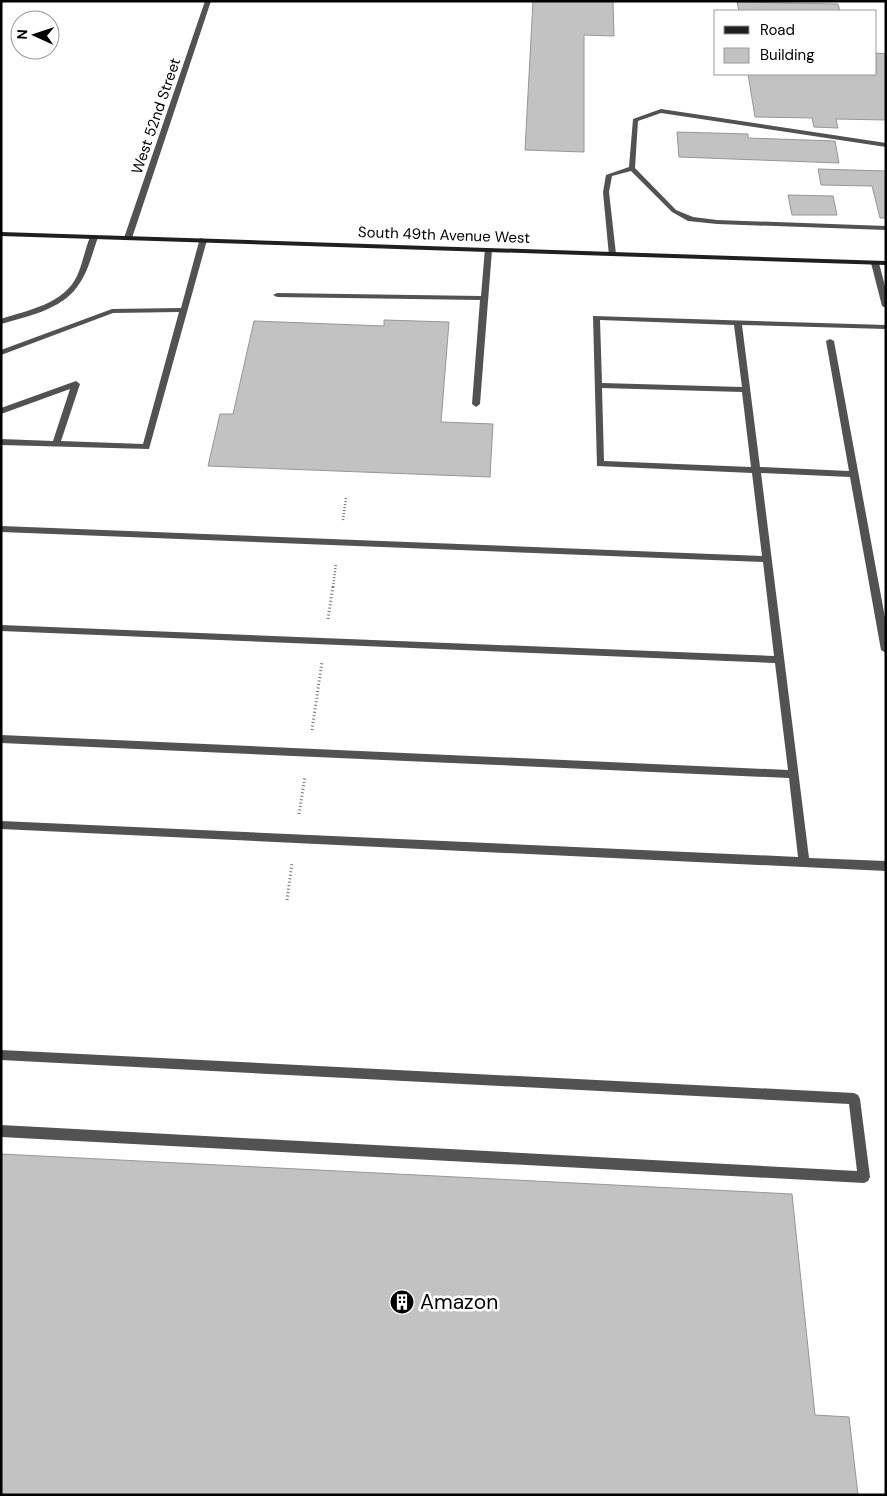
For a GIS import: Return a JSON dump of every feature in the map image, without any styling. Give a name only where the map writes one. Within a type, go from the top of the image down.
[{"type":"street","name":"West 52nd Street","points":[[128,238],[208,1]]},
{"type":"street","points":[[886,145],[661,110],[635,120],[632,168],[674,210],[692,219],[718,222],[886,228]]},
{"type":"street","points":[[612,254],[606,192],[609,175],[632,168]]},
{"type":"street","name":"South 49th Avenue West","points":[[1,234],[886,263]]},
{"type":"street","points":[[1,322],[57,301],[72,289],[79,278],[94,237]]},
{"type":"street","points":[[1,442],[146,447],[203,240]]},
{"type":"street","points":[[476,404],[488,250]]},
{"type":"street","points":[[875,263],[886,306]]},
{"type":"street","points":[[277,295],[485,298]]},
{"type":"street","points":[[1,353],[112,311],[183,310]]},
{"type":"street","points":[[854,474],[600,464],[596,318],[886,327]]},
{"type":"street","points":[[738,323],[804,862]]},
{"type":"street","points":[[830,341],[886,650]]},
{"type":"street","points":[[1,411],[76,384],[56,444]]},
{"type":"street","points":[[598,385],[746,390]]},
{"type":"street","points":[[1,529],[767,559]]},
{"type":"street","points":[[1,628],[780,660]]},
{"type":"street","points":[[1,739],[793,774]]},
{"type":"street","points":[[1,824],[886,866]]},
{"type":"street","points":[[1,1055],[854,1099],[864,1177],[1,1131]]},
{"type":"path","points":[[286,900],[346,498]]},
{"type":"building","points":[[533,1],[613,1],[614,36],[584,35],[584,152],[525,150]]},
{"type":"building","points":[[737,2],[838,4],[840,10],[739,10]]},
{"type":"building","points":[[877,53],[886,54],[886,120],[836,119],[838,128],[814,127],[812,118],[755,117],[748,75],[877,75]]},
{"type":"building","points":[[677,132],[748,134],[748,138],[835,141],[839,163],[679,157]]},
{"type":"building","points":[[818,169],[886,171],[886,218],[880,218],[872,186],[821,185]]},
{"type":"building","points":[[788,195],[833,196],[837,215],[792,215]]},
{"type":"building","points":[[384,320],[449,322],[441,422],[493,424],[490,477],[208,466],[220,414],[233,414],[254,321],[384,326]]},
{"type":"building","name":"Amazon","points":[[1,1154],[792,1194],[815,1415],[849,1417],[858,1495],[1,1495]]},
{"type":"place","name":"Amazon","points":[[402,1302]]}]
